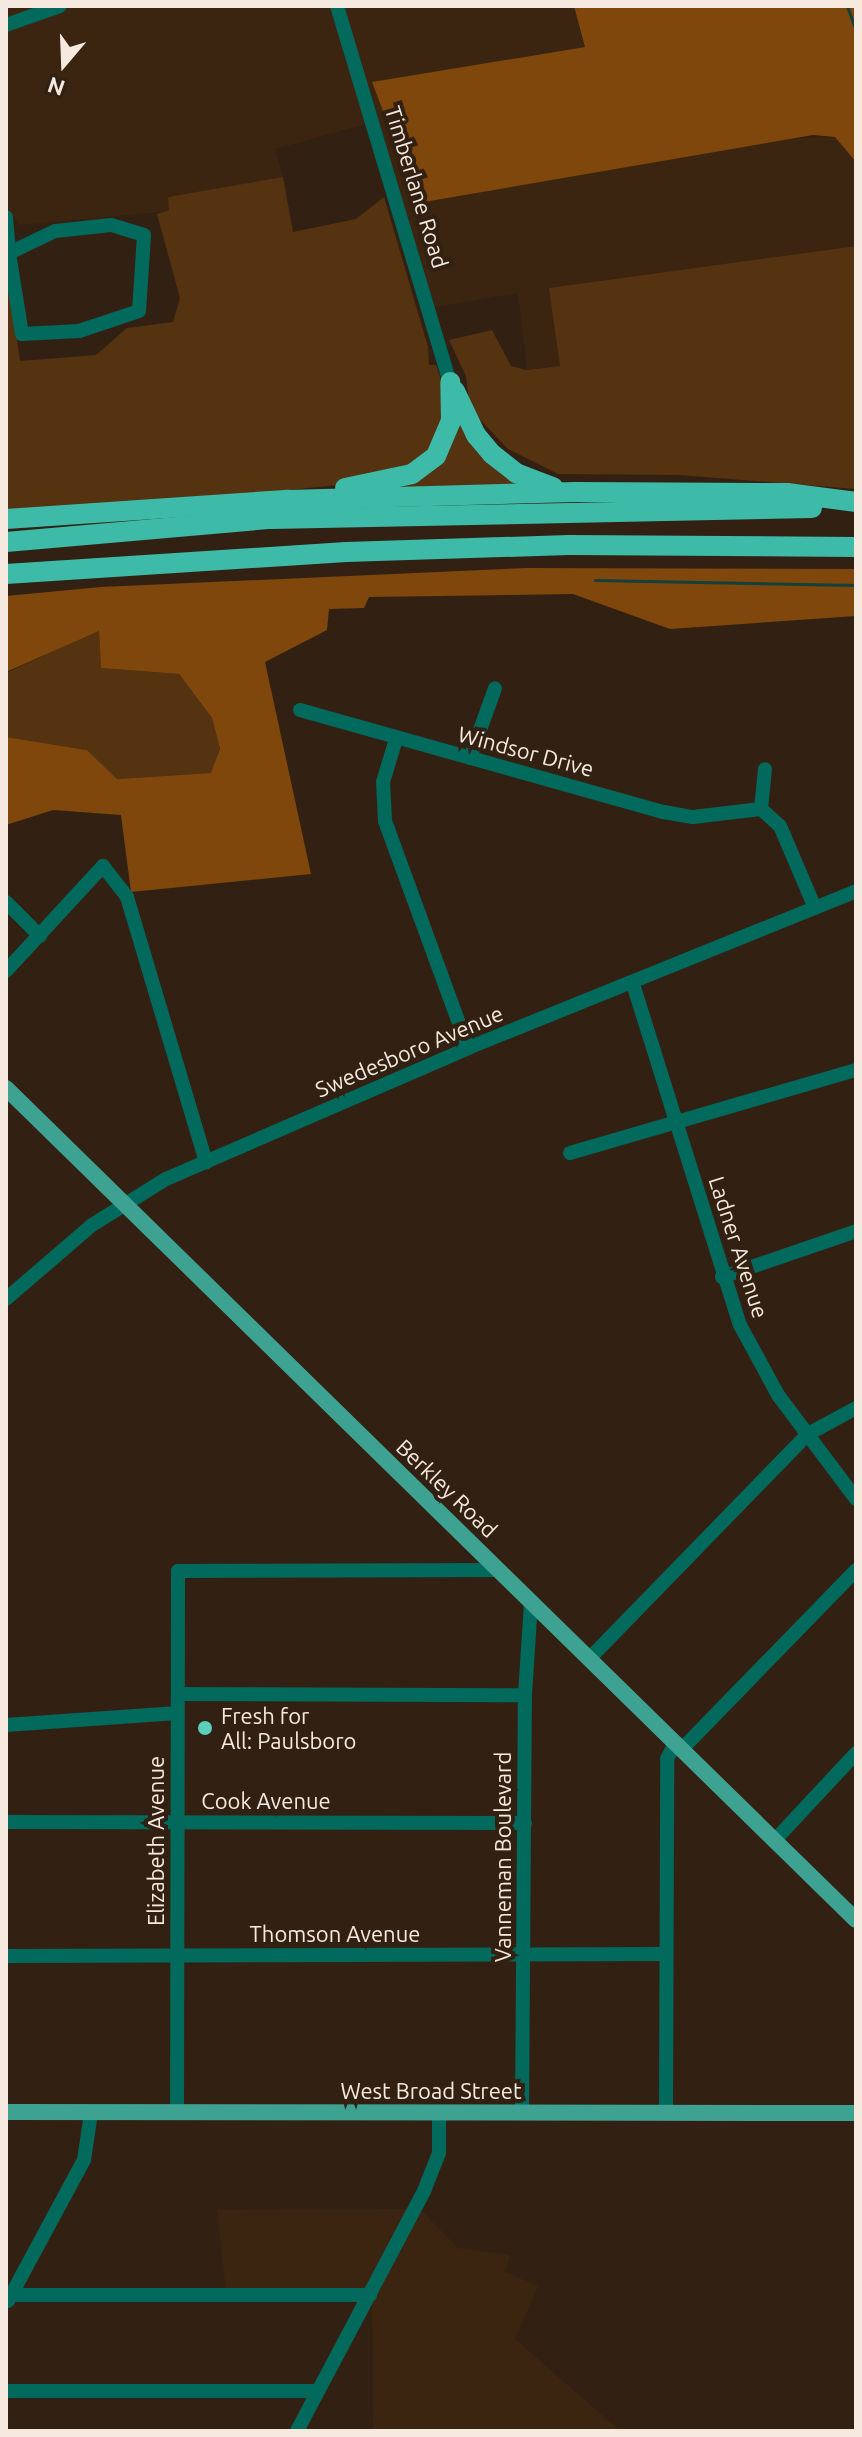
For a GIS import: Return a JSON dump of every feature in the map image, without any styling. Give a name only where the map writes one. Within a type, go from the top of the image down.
[{"type":"highway","points":[[450,382],[470,424],[492,454],[542,484],[576,492]]},
{"type":"highway","points":[[288,500],[396,478],[426,465],[447,434],[450,382]]},
{"type":"highway","points":[[6,519],[288,500],[576,492],[787,493],[856,502]]},
{"type":"highway","points":[[6,542],[271,519],[856,509]]},
{"type":"highway","points":[[6,574],[113,564],[569,545],[856,547]]},
{"type":"highway","points":[[6,584],[90,577],[113,564]]},
{"type":"main road","name":"Berkley Road","points":[[6,1088],[856,1920]]},
{"type":"main road","name":"West Broad Street","points":[[6,2112],[856,2113]]},
{"type":"street","points":[[6,25],[60,6]]},
{"type":"street","name":"Timberlane Road","points":[[337,6],[450,382]]},
{"type":"street","points":[[6,217],[9,253],[22,334],[79,331],[139,311],[144,235],[111,225],[55,231],[9,253]]},
{"type":"street","points":[[470,758],[495,688]]},
{"type":"street","name":"Windsor Drive","points":[[300,710],[679,815],[761,809]]},
{"type":"street","points":[[396,739],[383,782],[385,821],[468,1048]]},
{"type":"street","points":[[765,769],[761,809],[780,826],[815,908]]},
{"type":"street","points":[[6,971],[103,866],[127,897],[206,1162]]},
{"type":"street","name":"Swedesboro Avenue","points":[[6,1299],[123,1202],[206,1162],[468,1048],[633,984],[856,891]]},
{"type":"street","points":[[6,902],[40,936]]},
{"type":"street","name":"Ladner Avenue","points":[[633,984],[722,1277],[755,1359],[856,1499]]},
{"type":"street","points":[[570,1153],[856,1070]]},
{"type":"street","points":[[722,1277],[856,1231]]},
{"type":"street","points":[[590,1658],[808,1434],[856,1408]]},
{"type":"street","name":"Elizabeth Avenue","points":[[177,2112],[178,1571],[499,1570]]},
{"type":"street","points":[[666,2113],[664,1954],[667,1759],[856,1570]]},
{"type":"street","name":"Vanneman Boulevard","points":[[522,2113],[525,1695],[531,1603]]},
{"type":"street","points":[[178,1694],[525,1695]]},
{"type":"street","points":[[6,1725],[178,1713]]},
{"type":"street","points":[[775,1840],[856,1753]]},
{"type":"street","name":"Cook Avenue","points":[[6,1822],[525,1823]]},
{"type":"street","name":"Thomson Avenue","points":[[6,1956],[664,1954]]},
{"type":"street","points":[[91,2113],[84,2160],[8,2298],[370,2295]]},
{"type":"street","points":[[297,2431],[370,2295],[435,2164],[439,2113]]},
{"type":"street","points":[[6,2391],[318,2391]]},
{"type":"shaded area","points":[[6,6],[574,6],[585,47],[373,82],[784,139],[835,137],[856,162],[856,246],[550,288],[561,366],[527,370],[518,293],[429,308],[373,122],[275,149],[283,177],[265,184],[168,197],[170,211],[19,225],[6,206]]},
{"type":"shaded area","points":[[574,6],[856,6],[856,162],[835,137],[813,135],[418,203],[372,82],[585,47]]},
{"type":"shaded area","points":[[283,177],[293,232],[356,219],[384,197],[428,347],[429,365],[436,365],[446,396],[446,426],[425,458],[408,469],[349,484],[6,517],[6,262],[20,361],[96,355],[127,328],[173,322],[180,298],[157,214],[169,210],[168,197]]},
{"type":"shaded area","points":[[856,246],[856,489],[680,475],[558,474],[508,449],[470,409],[466,376],[449,340],[492,330],[511,366],[527,370],[560,366],[549,288]]},
{"type":"shaded area","points":[[459,419],[520,484],[379,490],[443,459]]},
{"type":"shaded area","points":[[526,568],[856,569],[856,616],[670,629],[573,594],[369,597],[364,608],[329,609],[327,630],[265,662],[311,874],[131,892],[121,815],[53,810],[6,825],[6,737],[87,750],[117,779],[211,773],[220,749],[212,718],[179,674],[101,668],[99,631],[6,672],[6,596],[101,587]]},
{"type":"shaded area","points":[[99,630],[101,668],[179,674],[212,718],[220,749],[212,773],[117,779],[87,750],[6,737],[6,673]]},
{"type":"shaded area","points":[[420,2209],[458,2248],[510,2255],[505,2272],[538,2286],[515,2339],[620,2431],[373,2431],[372,2300],[227,2300],[217,2210]]},
{"type":"waterway","points":[[847,6],[856,31]]},
{"type":"waterway","points":[[595,580],[856,585]]},
{"type":"place","name":"Fresh for All: Paulsboro","points":[[205,1728]]}]
